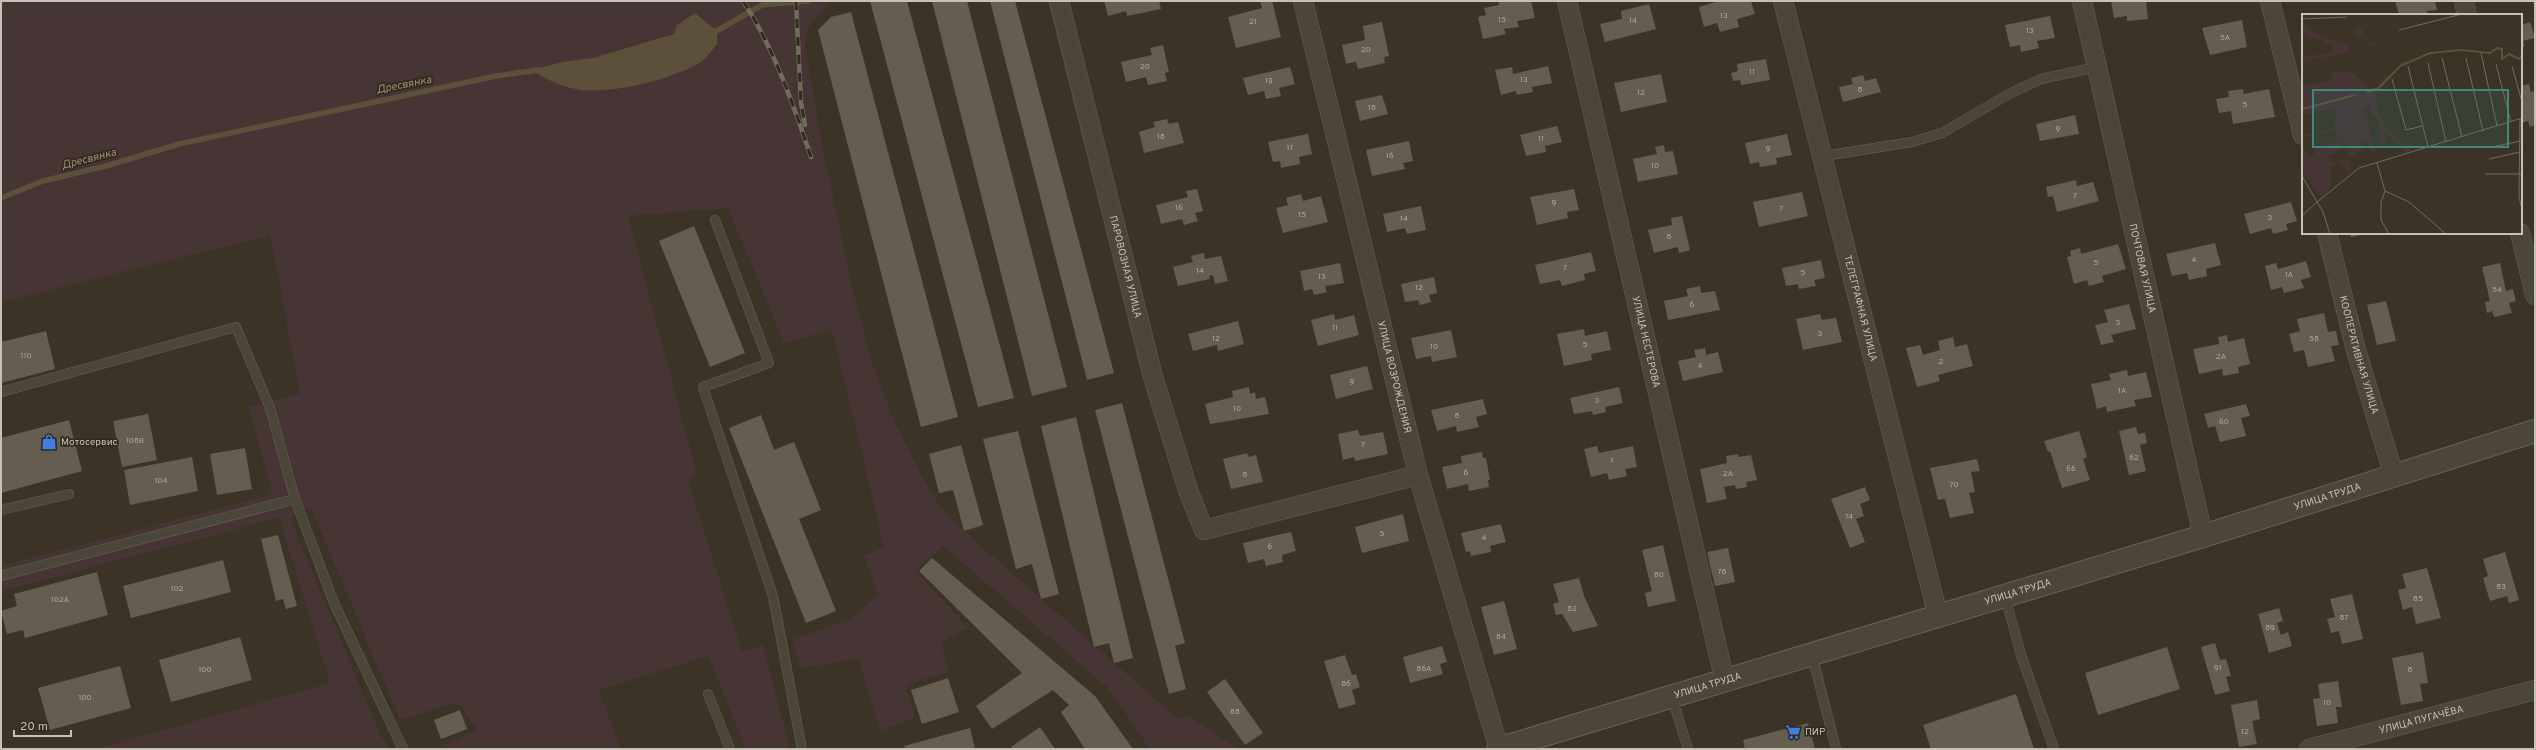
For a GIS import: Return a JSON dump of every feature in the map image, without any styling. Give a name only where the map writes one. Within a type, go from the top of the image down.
[{"type":"street","name":"ПАРОВОЗНАЯ УЛИЦА","points":[[1058,1],[1153,376],[1189,493],[1204,530],[1418,475]]},
{"type":"street","name":"УЛИЦА ВОЗРОЖДЕНИЯ","points":[[1303,1],[1418,475],[1499,749]]},
{"type":"street","name":"УЛИЦА НЕСТЕРОВА","points":[[1568,1],[1725,682]]},
{"type":"street","name":"ТЕЛЕГРАФНАЯ УЛИЦА","points":[[1783,1],[1824,156],[1938,616]]},
{"type":"street","name":"ПОЧТОВАЯ УЛИЦА","points":[[2082,1],[2203,536]]},
{"type":"street","points":[[2270,1],[2302,131]]},
{"type":"street","points":[[2464,1],[2467,14]]},
{"type":"street","name":"КООПЕРАТИВНАЯ УЛИЦА","points":[[2327,234],[2356,350],[2394,476]]},
{"type":"street","points":[[2520,234],[2535,295]]},
{"type":"street","name":"УЛИЦА ТРУДА","points":[[1499,749],[1725,682],[2203,536],[2535,431]]},
{"type":"street","name":"УЛИЦА ПУГАЧЁВА","points":[[2308,749],[2535,690]]},
{"type":"lane","points":[[1824,156],[1912,142],[1942,134],[2009,94],[2041,79],[2097,67]]},
{"type":"lane","points":[[715,220],[769,364],[702,387],[773,596],[802,749]]},
{"type":"lane","points":[[1,392],[236,326],[270,408],[295,498],[334,603],[403,749]]},
{"type":"lane","points":[[1,510],[69,494]]},
{"type":"lane","points":[[1,576],[295,498]]},
{"type":"lane","points":[[2005,596],[2021,655],[2054,749]]},
{"type":"lane","points":[[1812,655],[1836,749]]},
{"type":"lane","points":[[708,694],[730,749]]},
{"type":"lane","points":[[1672,698],[1688,749]]},
{"type":"shaded area","points":[[1,1],[833,1],[814,20],[808,31],[805,45],[820,133],[852,287],[871,360],[894,420],[923,478],[940,506],[964,531],[1178,719],[1188,715],[1239,749],[1150,749],[1108,688],[943,546],[916,571],[968,628],[941,643],[949,672],[905,685],[915,718],[880,731],[858,658],[801,669],[792,640],[851,618],[878,595],[864,556],[884,547],[832,330],[784,343],[728,208],[628,216],[697,474],[688,480],[742,651],[763,645],[790,749],[746,749],[708,656],[599,690],[621,749],[435,749],[477,730],[458,702],[400,720],[311,508],[290,518],[380,734],[389,749],[95,749],[330,683],[279,518],[1,591],[1,566],[272,494],[249,407],[300,393],[270,235],[1,302]]},
{"type":"shaded area","points":[[695,13],[717,31],[717,44],[701,62],[688,69],[656,81],[619,88],[585,90],[560,85],[532,70],[562,62],[593,58],[674,34],[677,25]]},
{"type":"building","points":[[870,1],[907,1],[1014,398],[978,407]]},
{"type":"building","points":[[932,1],[967,1],[1067,387],[1032,396]]},
{"type":"building","points":[[990,1],[1015,1],[1114,373],[1087,380]]},
{"type":"building","points":[[1104,1],[1159,1],[1161,9],[1127,16],[1126,11],[1108,16]]},
{"type":"building","points":[[1260,1],[1272,1],[1281,37],[1236,48],[1228,17],[1262,8]]},
{"type":"building","points":[[1498,1],[1531,1],[1535,18],[1517,21],[1519,27],[1504,29],[1506,34],[1483,39],[1478,17],[1486,15],[1484,8],[1499,5]]},
{"type":"building","points":[[1719,1],[1751,1],[1755,14],[1737,19],[1739,27],[1720,32],[1717,23],[1704,27],[1699,7]]},
{"type":"building","points":[[2111,1],[2146,1],[2148,19],[2127,21],[2127,16],[2114,18]]},
{"type":"building","points":[[2395,1],[2435,1],[2437,10],[2427,11],[2428,14],[2399,14]]},
{"type":"building","points":[[1649,4],[1656,29],[1605,42],[1600,24],[1622,19],[1621,11]]},
{"type":"building","points":[[851,12],[958,417],[921,427],[818,30],[831,17]]},
{"type":"building","points":[[2050,16],[2055,38],[2037,41],[2039,48],[2021,52],[2020,45],[2010,47],[2005,25]]},
{"type":"building","points":[[2242,20],[2247,47],[2210,55],[2202,28]]},
{"type":"building","points":[[1382,22],[1389,56],[1384,57],[1385,63],[1358,69],[1356,62],[1346,64],[1342,45],[1365,40],[1363,26]]},
{"type":"building","points":[[2530,22],[2535,38],[2523,41],[2525,46],[2522,47],[2522,25]]},
{"type":"building","points":[[1163,45],[1169,72],[1165,73],[1167,81],[1148,85],[1146,77],[1126,82],[1121,62],[1152,55],[1150,48]]},
{"type":"building","points":[[1766,59],[1770,80],[1741,85],[1740,80],[1733,81],[1731,73],[1738,71],[1737,64]]},
{"type":"building","points":[[1548,66],[1552,83],[1532,87],[1533,92],[1517,95],[1516,91],[1501,95],[1495,70],[1512,67],[1513,74]]},
{"type":"building","points":[[1290,67],[1295,84],[1279,88],[1281,96],[1266,99],[1264,91],[1248,95],[1243,78]]},
{"type":"building","points":[[1661,74],[1667,102],[1621,112],[1614,83]]},
{"type":"building","points":[[1863,75],[1865,81],[1876,78],[1881,92],[1843,102],[1839,87],[1853,84],[1851,78]]},
{"type":"building","points":[[2529,84],[2531,92],[2535,91],[2535,125],[2530,127],[2528,121],[2522,123],[2522,86]]},
{"type":"building","points":[[2243,89],[2244,94],[2269,89],[2275,117],[2233,124],[2231,111],[2219,113],[2216,99],[2229,97],[2228,91]]},
{"type":"building","points":[[1382,95],[1388,114],[1360,121],[1355,101]]},
{"type":"building","points":[[2075,115],[2079,134],[2040,141],[2036,124]]},
{"type":"building","points":[[1167,119],[1169,124],[1178,122],[1184,143],[1144,153],[1139,132],[1155,127],[1153,122]]},
{"type":"building","points":[[1557,126],[1562,142],[1545,146],[1546,152],[1526,156],[1520,135]]},
{"type":"building","points":[[1308,134],[1312,154],[1299,157],[1300,164],[1281,168],[1280,161],[1273,162],[1268,142]]},
{"type":"building","points":[[1787,134],[1792,155],[1776,158],[1777,164],[1760,167],[1759,162],[1750,164],[1745,143]]},
{"type":"building","points":[[1409,141],[1413,161],[1403,163],[1405,169],[1372,176],[1366,150]]},
{"type":"building","points":[[1664,145],[1665,152],[1673,151],[1678,174],[1638,182],[1633,159],[1657,154],[1655,147]]},
{"type":"building","points":[[2076,180],[2077,186],[2093,182],[2099,201],[2057,212],[2053,196],[2048,197],[2046,187]]},
{"type":"building","points":[[1197,189],[1203,211],[1195,213],[1198,221],[1184,225],[1182,219],[1161,224],[1156,205],[1188,197],[1186,191]]},
{"type":"building","points":[[1574,189],[1579,210],[1567,212],[1568,218],[1537,225],[1530,197]]},
{"type":"building","points":[[1802,192],[1808,216],[1759,227],[1753,202]]},
{"type":"building","points":[[1301,194],[1303,201],[1321,196],[1328,222],[1283,233],[1276,208],[1288,205],[1286,198]]},
{"type":"building","points":[[2291,202],[2297,221],[2286,224],[2288,230],[2273,234],[2271,228],[2250,234],[2244,214]]},
{"type":"building","points":[[1421,206],[1426,230],[1407,234],[1405,228],[1387,232],[1383,214]]},
{"type":"building","points":[[1682,216],[1690,250],[1679,253],[1678,247],[1654,253],[1648,230],[1672,225],[1671,218]]},
{"type":"building","points":[[694,226],[745,353],[710,367],[659,241]]},
{"type":"building","points":[[2350,234],[2367,234],[2351,237]]},
{"type":"building","points":[[2215,243],[2221,265],[2206,269],[2207,276],[2189,280],[2187,273],[2172,276],[2166,254]]},
{"type":"building","points":[[2118,244],[2126,269],[2102,276],[2104,282],[2089,286],[2087,280],[2074,284],[2067,257],[2071,256],[2070,251],[2080,248],[2081,254]]},
{"type":"building","points":[[1591,252],[1596,271],[1584,274],[1585,280],[1562,286],[1560,280],[1540,284],[1535,265]]},
{"type":"building","points":[[1204,253],[1205,259],[1221,256],[1228,281],[1215,284],[1213,275],[1209,276],[1210,279],[1178,286],[1173,267],[1193,262],[1191,256]]},
{"type":"building","points":[[1821,260],[1825,278],[1814,280],[1816,286],[1799,289],[1798,284],[1786,286],[1782,268]]},
{"type":"building","points":[[2306,261],[2311,277],[2301,280],[2304,288],[2284,293],[2282,287],[2271,290],[2265,266],[2276,263],[2278,269]]},
{"type":"building","points":[[1340,263],[1344,283],[1325,286],[1327,292],[1314,295],[1312,289],[1304,291],[1300,271]]},
{"type":"building","points":[[2500,263],[2506,291],[2513,289],[2516,301],[2509,303],[2512,313],[2494,317],[2492,311],[2487,313],[2485,302],[2490,301],[2482,267]]},
{"type":"building","points":[[1434,277],[1437,293],[1429,295],[1431,302],[1420,305],[1418,300],[1405,302],[1401,284]]},
{"type":"building","points":[[1700,286],[1701,293],[1715,291],[1720,310],[1668,320],[1664,301],[1688,296],[1686,289]]},
{"type":"building","points":[[2386,301],[2396,341],[2377,345],[2367,305]]},
{"type":"building","points":[[2129,304],[2136,329],[2111,335],[2114,342],[2101,345],[2095,325],[2108,322],[2104,310]]},
{"type":"building","points":[[2324,313],[2328,332],[2336,331],[2339,345],[2331,346],[2335,361],[2308,367],[2304,350],[2294,352],[2289,334],[2300,331],[2297,319]]},
{"type":"building","points":[[1334,314],[1335,320],[1354,315],[1359,335],[1318,346],[1311,320]]},
{"type":"building","points":[[1820,314],[1822,320],[1836,318],[1842,342],[1803,350],[1796,319]]},
{"type":"building","points":[[1238,321],[1244,344],[1218,351],[1217,345],[1193,351],[1188,334]]},
{"type":"building","points":[[1584,329],[1585,336],[1607,331],[1611,350],[1591,354],[1592,360],[1564,366],[1557,334]]},
{"type":"building","points":[[1451,330],[1457,357],[1432,362],[1431,356],[1416,359],[1411,338]]},
{"type":"building","points":[[46,331],[55,369],[1,383],[1,342]]},
{"type":"building","points":[[2227,335],[2228,342],[2244,338],[2250,364],[2238,367],[2239,373],[2223,376],[2222,369],[2199,374],[2193,349],[2219,344],[2218,337]]},
{"type":"building","points":[[1953,337],[1955,347],[1967,344],[1973,366],[1938,375],[1940,381],[1917,387],[1906,348],[1920,345],[1923,355],[1940,350],[1938,341]]},
{"type":"building","points":[[1705,348],[1706,355],[1718,352],[1723,372],[1683,381],[1678,361],[1696,357],[1694,350]]},
{"type":"building","points":[[1367,366],[1373,389],[1336,399],[1330,375]]},
{"type":"building","points":[[2127,370],[2128,376],[2146,372],[2152,397],[2134,400],[2136,406],[2107,412],[2106,406],[2097,409],[2091,384],[2111,380],[2109,374]]},
{"type":"building","points":[[1249,387],[1250,394],[1255,392],[1256,399],[1265,397],[1269,414],[1210,424],[1205,404],[1233,397],[1232,391]]},
{"type":"building","points":[[1619,387],[1623,403],[1605,407],[1606,412],[1593,415],[1592,411],[1574,414],[1570,398]]},
{"type":"building","points":[[1483,399],[1487,414],[1476,417],[1479,427],[1457,432],[1456,426],[1437,431],[1431,410]]},
{"type":"building","points":[[1122,403],[1185,643],[1175,646],[1186,689],[1169,694],[1095,410]]},
{"type":"building","points":[[2246,404],[2250,416],[2241,418],[2246,436],[2220,442],[2215,426],[2208,428],[2204,414]]},
{"type":"building","points":[[148,414],[157,460],[122,467],[113,421]]},
{"type":"building","points":[[761,415],[774,450],[794,442],[821,510],[799,519],[836,611],[806,623],[729,428]]},
{"type":"building","points":[[1076,417],[1133,658],[1114,663],[1109,643],[1094,647],[1041,426]]},
{"type":"building","points":[[69,420],[82,471],[1,493],[1,438]]},
{"type":"building","points":[[2136,427],[2138,434],[2145,433],[2147,443],[2140,445],[2146,471],[2129,475],[2119,431]]},
{"type":"building","points":[[1358,430],[1360,436],[1383,432],[1388,454],[1355,461],[1354,457],[1343,460],[1338,434]]},
{"type":"building","points":[[1018,431],[1059,594],[1041,599],[1032,564],[1016,569],[983,439]]},
{"type":"building","points":[[2079,431],[2087,457],[2083,459],[2090,480],[2062,488],[2050,451],[2048,452],[2044,441]]},
{"type":"building","points":[[961,445],[983,525],[964,531],[953,490],[939,493],[929,454]]},
{"type":"building","points":[[1597,446],[1599,453],[1633,446],[1637,467],[1625,469],[1627,476],[1609,480],[1607,473],[1591,477],[1584,449]]},
{"type":"building","points":[[245,448],[252,489],[217,495],[210,454]]},
{"type":"building","points":[[1482,452],[1483,458],[1486,458],[1490,480],[1488,480],[1489,487],[1469,491],[1468,484],[1447,489],[1442,467],[1462,463],[1461,456]]},
{"type":"building","points":[[1247,453],[1249,457],[1256,455],[1263,482],[1231,489],[1223,459]]},
{"type":"building","points":[[1738,454],[1738,457],[1751,455],[1757,480],[1746,482],[1747,487],[1736,489],[1735,485],[1724,487],[1727,499],[1707,503],[1700,469],[1727,463],[1726,456]]},
{"type":"building","points":[[192,457],[198,491],[130,505],[124,470]]},
{"type":"building","points":[[1977,459],[1980,471],[1971,472],[1975,492],[1969,493],[1974,513],[1950,518],[1945,499],[1938,500],[1930,468]]},
{"type":"building","points":[[1865,487],[1870,500],[1860,504],[1864,516],[1856,519],[1865,542],[1850,548],[1831,499]]},
{"type":"building","points":[[1403,514],[1409,541],[1362,553],[1355,527]]},
{"type":"building","points":[[1501,524],[1506,542],[1490,546],[1491,552],[1471,556],[1470,551],[1466,552],[1461,533]]},
{"type":"building","points":[[1291,532],[1296,551],[1282,555],[1283,562],[1266,566],[1264,559],[1248,563],[1243,543]]},
{"type":"building","points":[[278,535],[297,606],[286,609],[283,599],[276,601],[261,539]]},
{"type":"building","points":[[1663,545],[1676,601],[1648,607],[1645,593],[1652,591],[1642,550]]},
{"type":"building","points":[[1728,548],[1735,582],[1715,586],[1707,552]]},
{"type":"building","points":[[2505,552],[2519,600],[2509,603],[2507,596],[2490,601],[2483,578],[2488,576],[2483,559]]},
{"type":"building","points":[[932,558],[1095,696],[1133,749],[1085,749],[1061,712],[1069,705],[1053,690],[992,729],[976,706],[1022,673],[919,571]]},
{"type":"building","points":[[223,560],[231,592],[131,618],[123,586]]},
{"type":"building","points":[[2427,568],[2441,618],[2416,624],[2412,607],[2403,610],[2398,590],[2406,588],[2402,574]]},
{"type":"building","points":[[97,572],[108,615],[25,638],[23,630],[7,634],[1,611],[17,606],[14,594]]},
{"type":"building","points":[[1579,578],[1584,596],[1598,626],[1573,632],[1562,614],[1556,615],[1553,604],[1559,602],[1553,584]]},
{"type":"building","points":[[2352,594],[2363,639],[2342,644],[2339,631],[2331,633],[2327,619],[2335,617],[2330,599]]},
{"type":"building","points":[[1504,601],[1517,649],[1494,655],[1481,607]]},
{"type":"building","points":[[2279,608],[2283,621],[2277,623],[2281,635],[2288,632],[2292,646],[2269,653],[2258,614]]},
{"type":"building","points":[[240,637],[252,680],[171,702],[159,660]]},
{"type":"building","points":[[2215,643],[2220,660],[2226,659],[2231,676],[2226,677],[2230,691],[2215,695],[2201,647]]},
{"type":"building","points":[[1442,646],[1447,662],[1440,664],[1443,674],[1410,683],[1403,657]]},
{"type":"building","points":[[2167,647],[2180,689],[2098,715],[2085,673]]},
{"type":"building","points":[[2423,652],[2428,683],[2420,684],[2423,701],[2401,705],[2392,658]]},
{"type":"building","points":[[1345,655],[1352,675],[1356,674],[1360,687],[1352,690],[1356,704],[1339,709],[1324,661]]},
{"type":"building","points":[[120,666],[131,708],[50,730],[38,688]]},
{"type":"building","points":[[948,678],[959,712],[922,724],[911,690]]},
{"type":"building","points":[[1225,679],[1263,733],[1245,745],[1207,692]]},
{"type":"building","points":[[2338,681],[2342,707],[2336,707],[2338,723],[2317,726],[2313,699],[2320,698],[2318,684]]},
{"type":"building","points":[[2016,694],[2034,749],[1931,749],[1923,725]]},
{"type":"building","points":[[2257,700],[2260,719],[2252,721],[2257,744],[2239,747],[2231,705]]},
{"type":"building","points":[[460,710],[467,729],[441,739],[434,720]]},
{"type":"building","name":"ПИР","points":[[1808,723],[1815,749],[1745,749],[1743,740]]},
{"type":"building","points":[[1040,727],[1055,749],[1012,749],[1011,747]]},
{"type":"building","points":[[970,728],[975,749],[905,749],[904,746]]},
{"type":"waterway","name":"Дресвянка","points":[[711,34],[762,5],[809,1]]},
{"type":"waterway","name":"Дресвянка","points":[[1,198],[43,181],[106,166],[179,144],[496,76],[539,70]]},
{"type":"railway","points":[[743,1],[764,38],[782,77],[811,157]]},
{"type":"railway","points":[[796,1],[801,103],[805,125]]},
{"type":"place","name":"Мотосервис","points":[[49,442]]},
{"type":"place","name":"ПИР","points":[[1793,732]]}]
